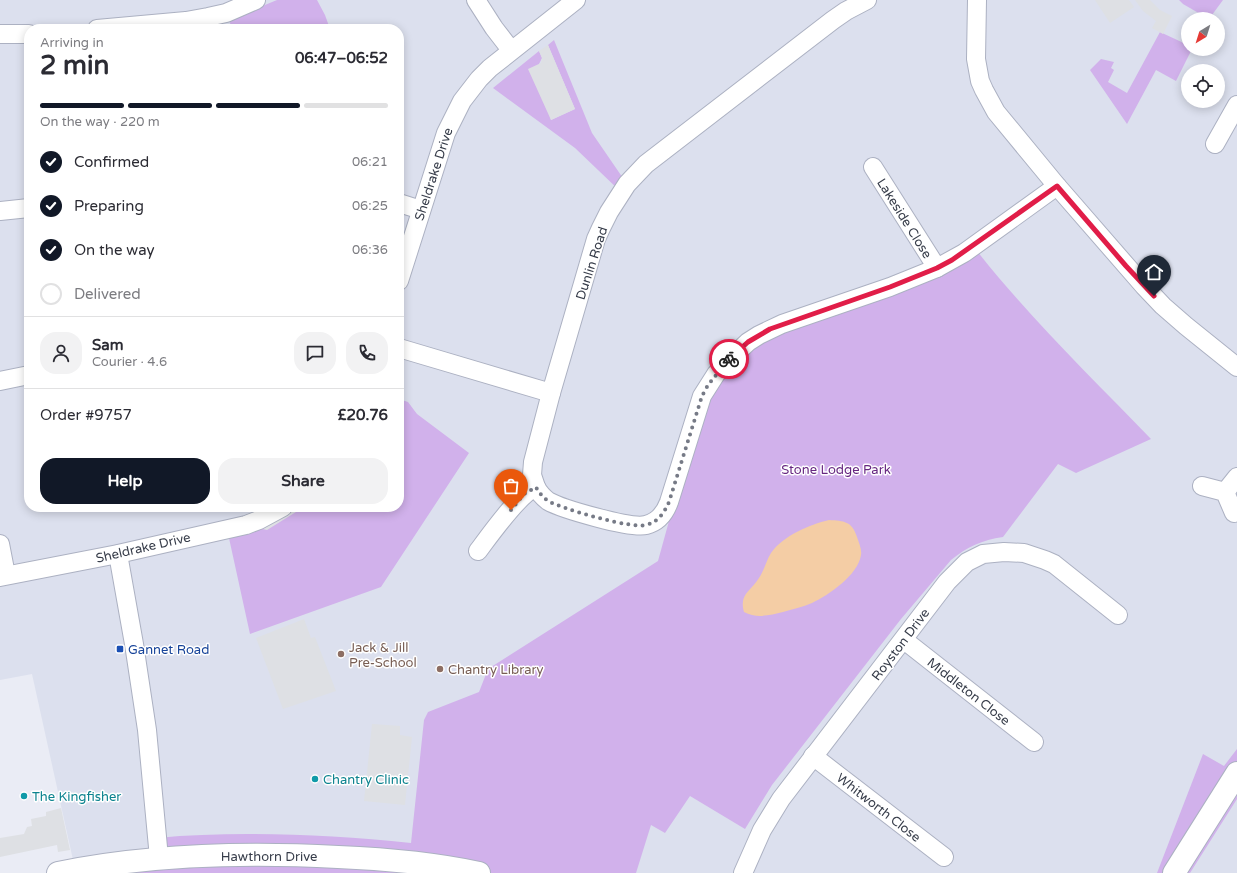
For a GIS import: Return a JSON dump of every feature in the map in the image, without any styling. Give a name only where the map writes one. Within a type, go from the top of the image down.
[{"type":"street","points":[[153,24],[186,21],[208,17],[226,12],[256,0]]},
{"type":"street","points":[[476,0],[494,28],[511,50]]},
{"type":"street","name":"Sheldrake Drive","points":[[404,265],[440,146],[456,111],[479,79],[511,50],[576,0]]},
{"type":"street","name":"Dunlin Road","points":[[536,487],[532,468],[551,393],[596,239],[609,212],[626,184],[646,164],[671,144],[833,20],[867,0]]},
{"type":"street","points":[[977,0],[975,54],[978,71],[984,90],[990,102],[1005,123],[1057,186],[1158,301],[1186,326],[1237,367]]},
{"type":"street","points":[[0,34],[24,34]]},
{"type":"street","points":[[1215,144],[1237,105]]},
{"type":"street","name":"Lakeside Close","points":[[873,167],[937,268]]},
{"type":"street","points":[[478,551],[522,497],[536,487],[545,499],[562,507],[626,525],[640,526],[657,520],[664,512],[669,502],[702,396],[716,374],[748,342],[770,329],[890,287],[937,268],[964,253],[1057,186]]},
{"type":"street","points":[[404,205],[421,210]]},
{"type":"street","points":[[0,211],[24,209]]},
{"type":"street","points":[[404,349],[551,393]]},
{"type":"street","points":[[0,381],[24,376]]},
{"type":"street","points":[[1225,492],[1237,477]]},
{"type":"street","points":[[1202,486],[1225,492]]},
{"type":"street","points":[[1225,492],[1234,513]]},
{"type":"street","name":"Sheldrake Drive","points":[[3,576],[118,554],[246,525],[274,512]]},
{"type":"street","points":[[0,544],[3,576]]},
{"type":"street","name":"Royston Drive","points":[[743,873],[755,844],[770,815],[793,782],[904,640],[947,582],[960,568],[974,558],[994,552],[1024,553],[1045,560],[1054,564],[1118,615]]},
{"type":"street","points":[[118,554],[147,730],[159,858]]},
{"type":"street","name":"Middleton Close","points":[[904,640],[1034,742]]},
{"type":"street","name":"Whitworth Close","points":[[814,756],[944,857]]},
{"type":"street","points":[[1174,873],[1237,774]]},
{"type":"street","name":"Hawthorn Drive","points":[[58,873],[159,858],[295,855],[401,861],[474,872]]},
{"type":"shaded area","points":[[0,0],[1237,0],[1237,873],[58,873],[75,869],[32,674],[0,680]]},
{"type":"shaded area","points":[[1095,0],[1129,0],[1134,7],[1110,23]]},
{"type":"shaded area","points":[[1135,0],[1150,0],[1160,10],[1172,16],[1163,34],[1152,28],[1156,21],[1143,11]]},
{"type":"shaded area","points":[[548,45],[575,109],[551,120],[528,69],[541,63],[542,58],[539,51]]},
{"type":"shaded area","points":[[273,512],[296,512],[267,530],[246,525]]},
{"type":"shaded area","points":[[829,520],[839,521],[850,525],[853,528],[859,542],[861,555],[859,562],[849,577],[834,590],[805,606],[764,616],[744,612],[744,597],[756,583],[769,556],[776,547],[797,532]]},
{"type":"shaded area","points":[[304,619],[311,638],[315,637],[336,691],[283,709],[256,638]]},
{"type":"shaded area","points":[[372,724],[400,726],[400,735],[412,737],[405,805],[364,801]]},
{"type":"shaded area","points":[[61,808],[70,850],[58,852],[57,845],[0,857],[0,838],[24,834],[27,827],[32,826],[31,819],[46,816],[46,812]]},
{"type":"green space","points":[[277,0],[317,0],[328,24],[230,24],[229,20]]},
{"type":"green space","points":[[1179,0],[1223,0],[1214,12],[1197,12]]},
{"type":"green space","points":[[1160,32],[1181,42],[1181,56],[1188,56],[1184,64],[1181,64],[1181,71],[1176,81],[1156,70],[1127,124],[1090,70],[1101,59],[1114,62],[1111,68],[1114,70],[1108,82],[1127,93]]},
{"type":"green space","points":[[554,40],[592,133],[627,184],[621,192],[575,148],[493,88],[539,51],[542,58],[539,64],[551,120],[575,109],[548,45]]},
{"type":"green space","name":"Stone Lodge Park","points":[[977,251],[1040,324],[1151,439],[1076,473],[1058,464],[1003,537],[988,540],[975,545],[963,551],[951,560],[901,619],[772,785],[745,829],[690,796],[665,833],[651,825],[636,873],[58,873],[158,858],[157,838],[191,835],[289,835],[411,843],[424,720],[428,712],[479,692],[488,669],[658,561],[699,412],[719,377],[767,338]]},
{"type":"green space","points":[[404,401],[408,402],[417,414],[469,453],[381,587],[250,634],[227,529],[270,512],[404,512]]},
{"type":"green space","points":[[1237,749],[1237,799],[1190,873],[1157,873],[1203,754],[1224,766]]},
{"type":"way so far","points":[[511,510],[524,494],[536,487],[541,495],[548,501],[562,507],[626,525],[645,525],[657,520],[664,512],[669,502],[702,396],[716,374],[729,359]]},
{"type":"place","name":"Gannet Road","points":[[120,649]]},
{"type":"place","name":"Jack & Jill Pre-School","points":[[341,654]]},
{"type":"place","name":"Chantry Library","points":[[440,669]]},
{"type":"place","name":"Chantry Clinic","points":[[315,779]]},
{"type":"place","name":"The Kingfisher","points":[[24,796]]},
{"type":"route","points":[[729,359],[748,342],[770,329],[890,287],[937,268],[964,253],[1057,186],[1154,296]]}]
